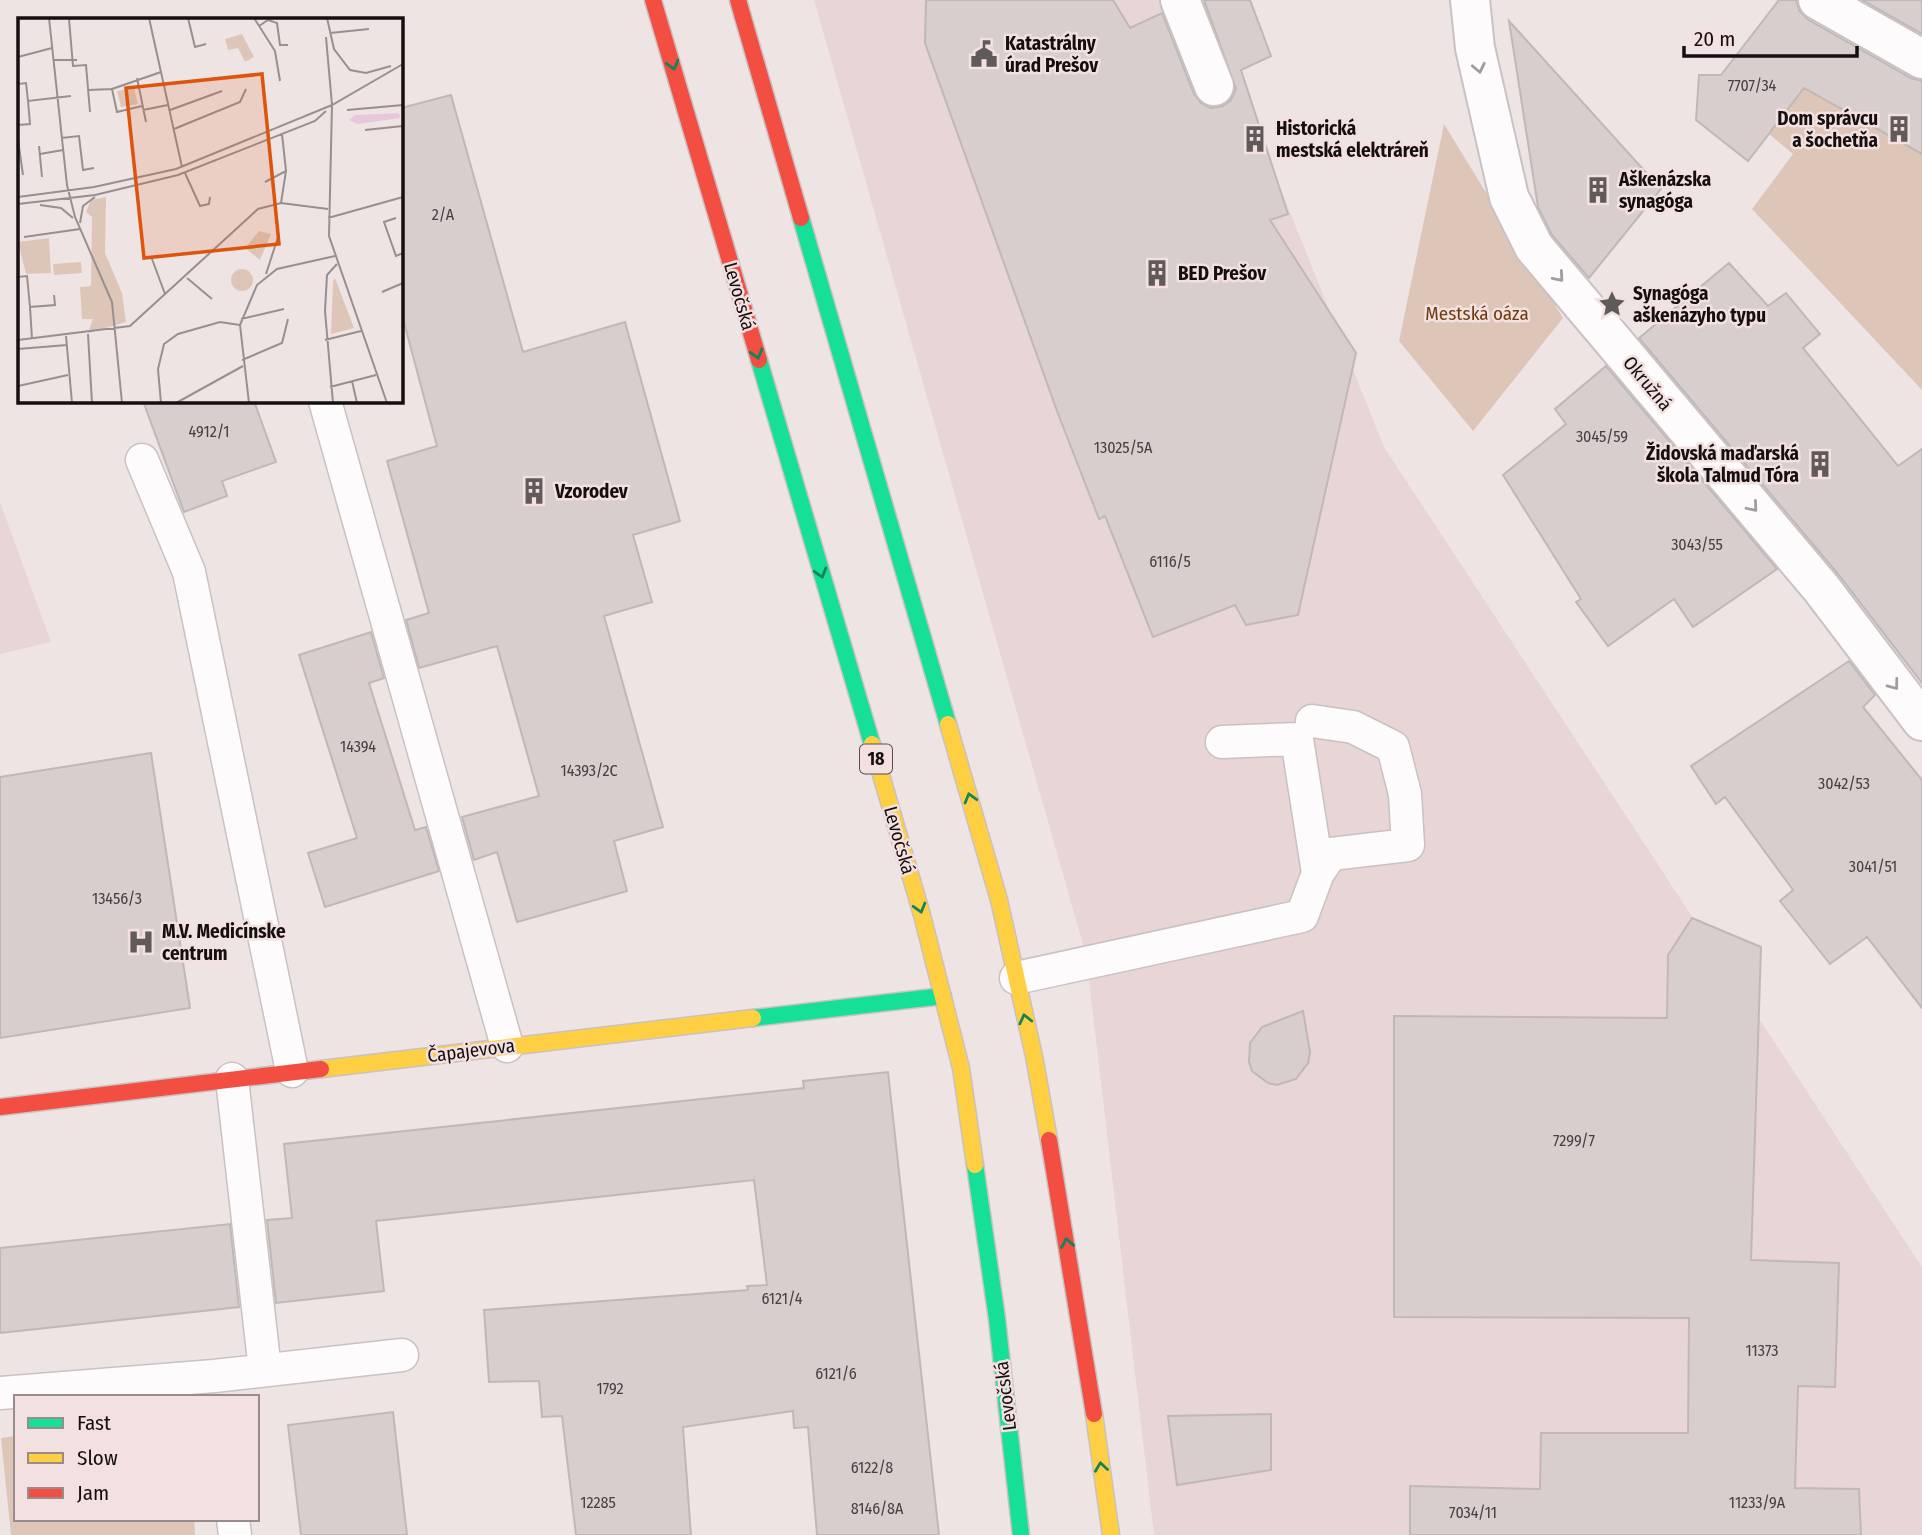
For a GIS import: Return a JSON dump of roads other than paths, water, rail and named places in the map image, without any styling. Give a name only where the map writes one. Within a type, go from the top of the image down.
[{"type":"main road","name":"Levočská","points":[[653,0],[910,875],[961,1068],[997,1320],[1021,1535]]},
{"type":"main road","points":[[738,0],[999,900],[1034,1056],[1086,1354],[1111,1535]]},
{"type":"main road","name":"Čapajevova","points":[[0,1107],[943,996]]},
{"type":"street","points":[[1180,0],[1214,86]]},
{"type":"street","name":"Okružná","points":[[1470,0],[1475,48],[1509,197],[1534,247],[1821,589],[1922,721]]},
{"type":"street","points":[[1818,0],[1922,59]]},
{"type":"lane","points":[[324,402],[507,1046]]},
{"type":"lane","points":[[142,460],[189,572],[292,1072]]},
{"type":"lane","points":[[1016,978],[1302,916],[1318,873],[1331,854],[1408,845],[1405,794],[1393,747],[1353,727],[1312,721]]},
{"type":"lane","points":[[1222,742],[1297,739],[1318,873]]},
{"type":"lane","points":[[233,1079],[265,1370]]},
{"type":"lane","points":[[0,1393],[215,1386],[265,1370],[402,1355]]},
{"type":"place","name":"Katastrálny úrad Prešov","points":[[984,54]]},
{"type":"place","name":"Dom správcu a šochetňa","points":[[1899,129]]},
{"type":"place","name":"Historická mestská elektráreň","points":[[1255,139]]},
{"type":"place","name":"Aškenázska synagóga","points":[[1598,190]]},
{"type":"place","name":"BED Prešov","points":[[1157,273]]},
{"type":"place","name":"Synagóga aškenázyho typu","points":[[1612,304]]},
{"type":"place","name":"Židovská maďarská škola Talmud Tóra","points":[[1820,464]]},
{"type":"place","name":"Vzorodev","points":[[534,491]]},
{"type":"place","name":"M.V. Medicínske centrum","points":[[141,942]]},
{"type":"park label","name":"Mestská oáza","points":[[1477,313]]}]
